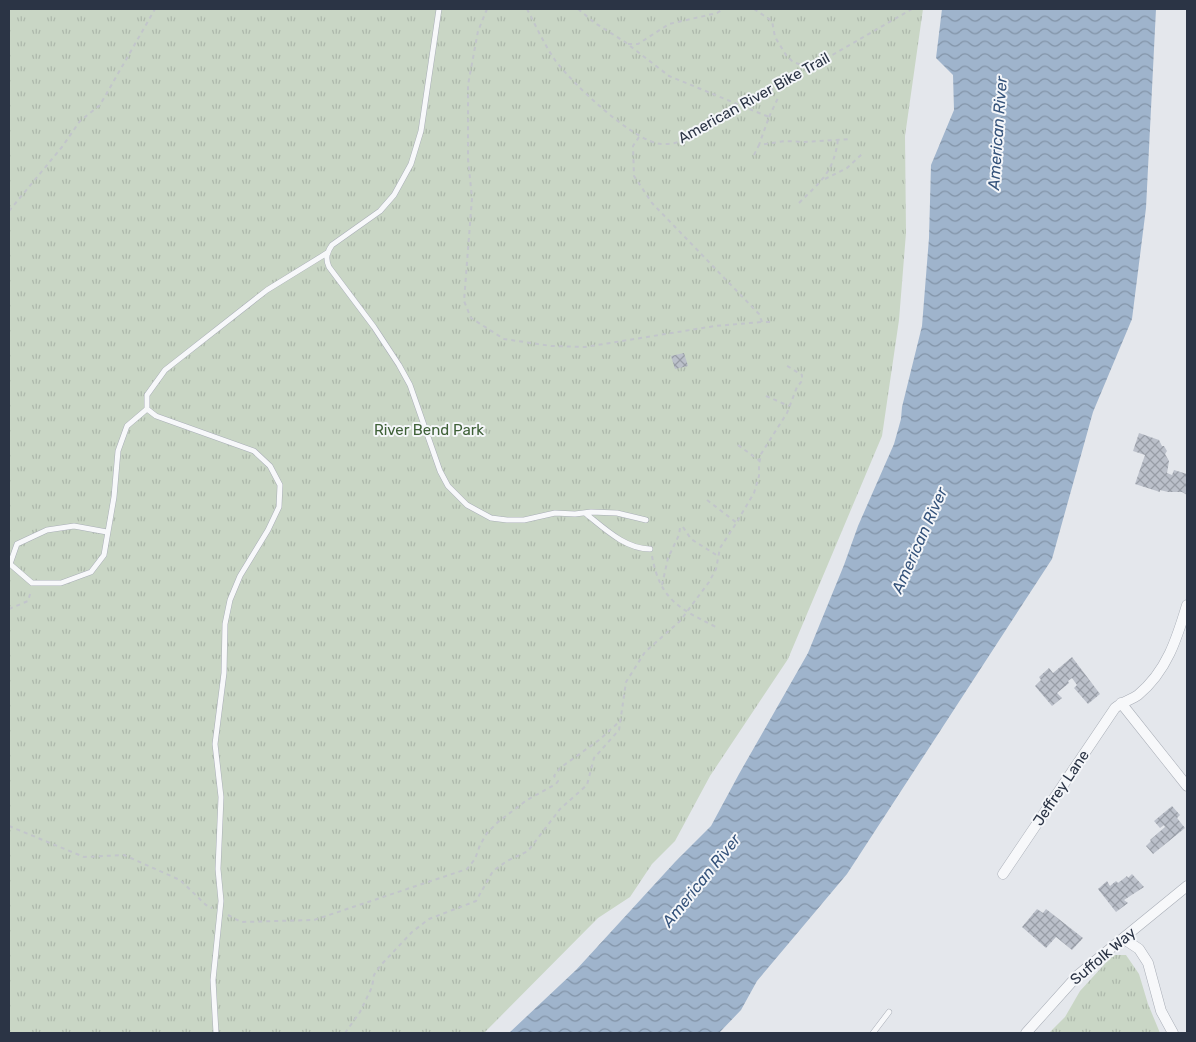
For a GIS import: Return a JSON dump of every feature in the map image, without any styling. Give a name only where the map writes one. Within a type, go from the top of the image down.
[{"type":"street","points":[[1187,604],[1185,618],[1174,648],[1165,664],[1155,679],[1136,697],[1121,703],[1187,786]]},
{"type":"street","name":"Jeffrey Lane","points":[[1003,874],[1115,708],[1121,703]]},
{"type":"street","name":"Suffolk Way","points":[[1026,1033],[1078,975],[1187,886]]},
{"type":"street","points":[[1124,939],[1139,949],[1148,963],[1161,1011],[1173,1033]]},
{"type":"lane","points":[[439,9],[421,131],[411,164],[394,195],[380,211],[332,244],[327,253],[329,267],[374,326],[403,372],[410,385],[440,471],[448,486],[458,498],[481,514],[507,520],[524,520],[554,513],[617,513],[646,520]]},
{"type":"lane","points":[[107,532],[74,526],[47,530],[17,544],[10,564],[32,583],[61,583],[90,572],[104,555],[114,497],[118,451],[127,426],[147,409],[147,395],[165,370],[267,290],[327,253]]},
{"type":"lane","points":[[147,409],[156,416],[254,451],[270,466],[280,485],[278,507],[268,530],[240,576],[230,600],[225,624],[224,673],[215,744],[221,797],[218,869],[220,911],[213,980],[216,1033]]},
{"type":"lane","points":[[585,513],[630,546],[650,549]]},
{"type":"lane","points":[[873,1033],[889,1012]]},
{"type":"path","points":[[9,211],[62,147],[80,121],[100,105],[155,9]]},
{"type":"path","points":[[487,9],[478,31],[468,85],[468,159],[472,198],[464,302],[471,318],[504,339],[551,346],[585,347],[715,326],[772,322]]},
{"type":"path","name":"American River Bike Trail","points":[[527,9],[554,59],[572,80],[624,127],[652,143],[663,144],[681,142],[694,135],[912,9]]},
{"type":"path","points":[[578,9],[594,23],[628,44],[669,76],[769,117]]},
{"type":"path","points":[[628,44],[638,44],[669,24],[716,13],[723,9]]},
{"type":"path","points":[[754,9],[772,21],[775,37],[786,55],[793,62],[805,66]]},
{"type":"path","points":[[754,154],[778,98]]},
{"type":"path","points":[[639,137],[633,146],[634,176],[652,203],[760,314],[762,322]]},
{"type":"path","points":[[823,180],[836,155],[838,139]]},
{"type":"path","points":[[759,145],[785,141],[806,142],[851,139]]},
{"type":"path","points":[[799,203],[823,180],[847,168],[862,154]]},
{"type":"path","points":[[345,1033],[360,1012],[372,987],[374,976],[380,966],[412,932],[429,919],[476,901],[493,871],[528,851],[560,809],[587,785],[594,758],[619,730],[626,682],[645,652],[680,621],[709,582],[716,569],[720,548],[754,493],[759,476],[761,454],[787,413],[797,387],[802,381],[802,375],[784,364]]},
{"type":"path","points":[[766,396],[789,406]]},
{"type":"path","points":[[738,445],[760,461]]},
{"type":"path","points":[[707,500],[737,523]]},
{"type":"path","points":[[684,527],[691,538],[718,556]]},
{"type":"path","points":[[662,586],[668,558],[679,535],[680,528]]},
{"type":"path","points":[[650,549],[662,586],[673,602],[686,612],[716,627]]},
{"type":"path","points":[[9,609],[28,602],[32,583]]},
{"type":"path","points":[[9,826],[84,857],[124,855],[180,880],[206,905],[241,922],[314,920],[467,869],[475,860],[480,845],[487,833],[498,822],[528,800],[556,784],[558,781],[554,776],[560,768],[599,740],[620,721]]},
{"type":"green space","name":"River Bend Park","points":[[9,9],[923,9],[905,136],[906,233],[899,320],[882,436],[788,659],[710,776],[675,841],[652,864],[630,897],[598,918],[484,1033],[9,1033]]},
{"type":"green space","points":[[1113,955],[1126,955],[1139,974],[1148,1004],[1160,1033],[1049,1033],[1065,1017],[1080,991]]},
{"type":"water","name":"American River","points":[[942,9],[1156,9],[1146,208],[1132,319],[1093,412],[1052,559],[847,874],[757,981],[741,1010],[719,1033],[509,1033],[576,970],[675,862],[711,826],[808,653],[858,526],[894,444],[922,326],[929,238],[931,165],[954,110],[953,75],[936,58]]},
{"type":"building","points":[[684,353],[688,366],[675,369],[671,356]]},
{"type":"building","points":[[1139,433],[1159,440],[1162,446],[1164,446],[1167,451],[1165,454],[1169,461],[1167,473],[1172,475],[1174,470],[1187,474],[1187,495],[1182,492],[1160,490],[1160,492],[1135,484],[1145,455],[1133,451]]},
{"type":"building","points":[[1072,657],[1100,694],[1088,704],[1074,688],[1077,685],[1072,678],[1057,693],[1062,698],[1052,706],[1035,686],[1041,680],[1039,677],[1049,668],[1053,673]]},
{"type":"building","points":[[1172,806],[1180,815],[1177,818],[1185,828],[1153,854],[1146,846],[1165,827],[1164,825],[1160,828],[1154,821]]},
{"type":"building","points":[[1132,874],[1144,887],[1124,900],[1128,903],[1116,912],[1098,889],[1107,881],[1110,886],[1127,876],[1128,878]]},
{"type":"building","points":[[1037,909],[1043,913],[1046,909],[1083,938],[1072,950],[1056,937],[1046,948],[1022,927]]}]
